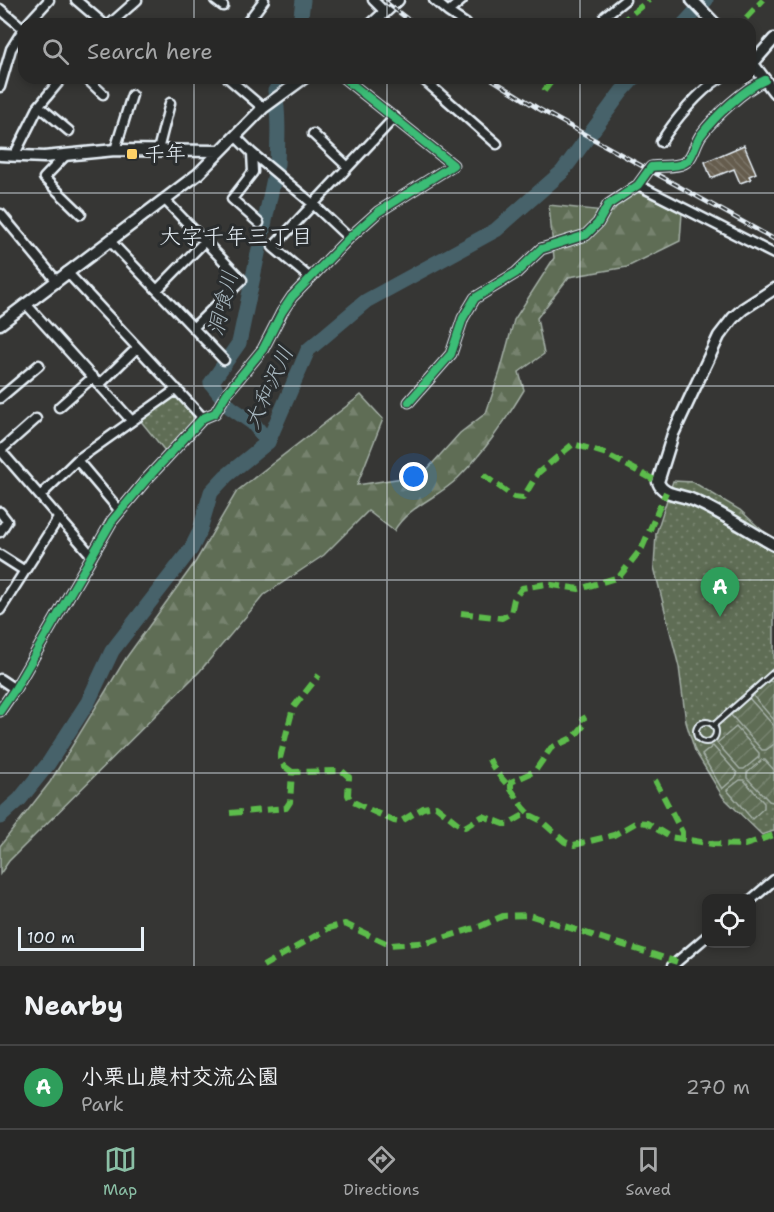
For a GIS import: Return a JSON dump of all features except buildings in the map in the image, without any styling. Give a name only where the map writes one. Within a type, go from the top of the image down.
[{"type":"street","points":[[32,18],[49,0]]},
{"type":"street","points":[[76,0],[97,18]]},
{"type":"street","points":[[117,18],[137,0]]},
{"type":"street","points":[[215,0],[223,6]]},
{"type":"street","points":[[250,18],[264,0]]},
{"type":"street","points":[[373,0],[385,12]]},
{"type":"street","points":[[378,18],[398,0]]},
{"type":"street","points":[[434,0],[457,18]]},
{"type":"street","points":[[448,12],[462,0]]},
{"type":"street","points":[[606,16],[625,0]]},
{"type":"street","points":[[692,0],[709,18]]},
{"type":"street","points":[[0,9],[18,23]]},
{"type":"street","points":[[0,87],[10,49],[18,37]]},
{"type":"street","points":[[756,57],[774,39]]},
{"type":"street","points":[[756,68],[774,92]]},
{"type":"street","points":[[409,402],[451,354],[463,318],[475,298],[516,273],[541,249],[586,235],[598,223],[608,205],[638,185],[651,167],[686,162],[699,136],[711,123],[741,96],[765,80]]},
{"type":"street","points":[[14,156],[39,106],[57,84]]},
{"type":"street","points":[[93,84],[104,93]]},
{"type":"street","points":[[235,84],[263,108]]},
{"type":"street","points":[[0,324],[198,174],[263,108],[296,84]]},
{"type":"street","points":[[0,711],[120,510],[203,418],[215,413],[227,393],[263,349],[292,297],[349,238],[378,212],[453,165],[352,84]]},
{"type":"street","points":[[429,84],[497,144]]},
{"type":"street","points":[[661,142],[669,128],[710,84]]},
{"type":"street","points":[[115,150],[132,95]]},
{"type":"street","points":[[158,150],[170,103]]},
{"type":"street","points":[[39,106],[69,131]]},
{"type":"street","points":[[309,278],[273,247],[395,117]]},
{"type":"street","points":[[313,134],[348,167]]},
{"type":"street","points":[[235,136],[349,238]]},
{"type":"street","points":[[0,154],[65,156],[115,150],[220,151]]},
{"type":"street","points":[[252,153],[253,172],[232,199],[259,223]]},
{"type":"street","points":[[65,156],[44,178],[81,214]]},
{"type":"street","points":[[638,185],[774,254]]},
{"type":"street","points":[[165,200],[242,280],[193,328]]},
{"type":"street","points":[[1,214],[56,280]]},
{"type":"street","points":[[110,241],[224,360]]},
{"type":"street","points":[[157,290],[204,242]]},
{"type":"street","points":[[67,272],[203,418]]},
{"type":"street","points":[[774,289],[742,309],[719,336],[673,434],[658,482],[660,489],[701,504],[774,545]]},
{"type":"street","points":[[26,304],[131,420]]},
{"type":"street","points":[[100,384],[137,348]]},
{"type":"street","points":[[0,398],[39,365]]},
{"type":"street","points":[[58,407],[93,377]]},
{"type":"street","points":[[41,495],[77,460],[177,389]]},
{"type":"street","points":[[36,419],[0,450],[92,556]]},
{"type":"street","points":[[77,460],[120,510]]},
{"type":"street","points":[[0,512],[7,521],[0,532]]},
{"type":"street","points":[[0,610],[59,517]]},
{"type":"street","points":[[0,555],[25,571]]},
{"type":"street","points":[[0,679],[15,689]]},
{"type":"street","points":[[756,896],[774,880]]},
{"type":"street","points":[[672,966],[702,940]]},
{"type":"lane","points":[[714,725],[774,672]]},
{"type":"lane","points":[[706,721],[714,725],[717,733],[712,740],[703,742],[697,737],[695,732],[698,724],[706,721]]},
{"type":"green space","points":[[628,187],[682,213],[680,241],[627,267],[569,277],[537,318],[544,354],[519,372],[524,390],[494,436],[468,468],[450,485],[407,515],[394,531],[368,511],[324,555],[264,595],[200,671],[9,861],[0,874],[0,846],[50,782],[126,658],[196,561],[237,491],[361,395],[383,419],[357,485],[422,475],[460,433],[486,413],[514,320],[554,258],[549,205],[613,212]]},
{"type":"green space","points":[[178,395],[194,413],[194,420],[166,452],[139,419],[172,396]]},
{"type":"green space","points":[[673,481],[693,482],[740,510],[765,533],[774,538],[774,831],[762,835],[723,797],[695,751],[686,722],[679,667],[654,567],[656,534]]},
{"type":"green space","points":[[769,681],[774,682],[774,720],[754,697],[754,694]]},
{"type":"green space","points":[[749,698],[774,726],[774,744],[766,750],[762,750],[731,715]]},
{"type":"green space","points":[[736,727],[759,753],[759,757],[744,769],[740,769],[717,743]]},
{"type":"green space","points":[[713,746],[737,773],[737,776],[722,789],[702,755]]},
{"type":"green space","points":[[765,760],[774,770],[774,800],[772,802],[747,778],[747,773]]},
{"type":"green space","points":[[740,780],[744,780],[764,803],[764,808],[752,819],[727,790]]},
{"type":"waterway","name":"洞喰川","points":[[301,18],[303,0]]},
{"type":"waterway","name":"大和沢川","points":[[690,18],[706,0]]},
{"type":"waterway","name":"洞喰川","points":[[268,442],[253,423],[230,407],[211,383],[239,343],[277,164],[278,118],[275,91],[280,84]]},
{"type":"waterway","name":"大和沢川","points":[[0,817],[20,799],[48,764],[88,702],[112,651],[191,549],[199,533],[211,492],[226,476],[268,442],[308,350],[366,301],[496,230],[562,172],[628,84]]},
{"type":"railway","points":[[383,0],[406,18]]},
{"type":"railway","points":[[499,84],[539,109],[774,239]]},
{"type":"marked path","points":[[626,18],[649,0]]},
{"type":"marked path","points":[[746,18],[763,0]]},
{"type":"marked path","points":[[544,91],[549,84]]},
{"type":"marked path","points":[[483,475],[514,497],[523,498],[538,473],[573,444],[604,453],[658,482]]},
{"type":"marked path","points":[[461,613],[502,618],[511,613],[514,599],[522,588],[546,584],[579,589],[619,577],[642,548],[666,492]]},
{"type":"marked path","points":[[292,772],[284,766],[280,758],[293,708],[319,675]]},
{"type":"marked path","points":[[511,789],[511,782],[535,771],[551,748],[574,737],[586,723],[582,716]]},
{"type":"marked path","points":[[489,759],[522,806],[532,816]]},
{"type":"marked path","points":[[230,813],[286,808],[290,802],[292,772],[342,771],[349,777],[348,795],[351,801],[400,822],[423,808],[436,806],[465,827],[483,816],[504,824],[522,816],[532,816],[540,820],[565,842],[574,845],[614,835],[637,822],[647,823],[670,837],[713,844],[745,845],[774,835]]},
{"type":"marked path","points":[[655,780],[682,832],[682,840]]},
{"type":"marked path","points":[[263,966],[329,928],[345,924],[390,945],[430,942],[481,926],[503,916],[529,915],[677,962]]},
{"type":"cycle path","points":[[409,402],[451,354],[463,318],[475,298],[516,273],[541,249],[586,235],[598,223],[608,205],[638,185],[651,167],[680,165],[687,161],[701,135],[714,120],[739,96],[765,80]]},
{"type":"cycle path","points":[[0,711],[112,521],[203,418],[215,413],[227,393],[263,349],[292,297],[349,238],[378,212],[453,165],[352,84]]},
{"type":"place","name":"千年","points":[[132,154]]},
{"type":"place","name":"小栗山農村交流公園","points":[[720,617]]},
{"type":"district","name":"大字千年三丁目","points":[[236,236]]}]
